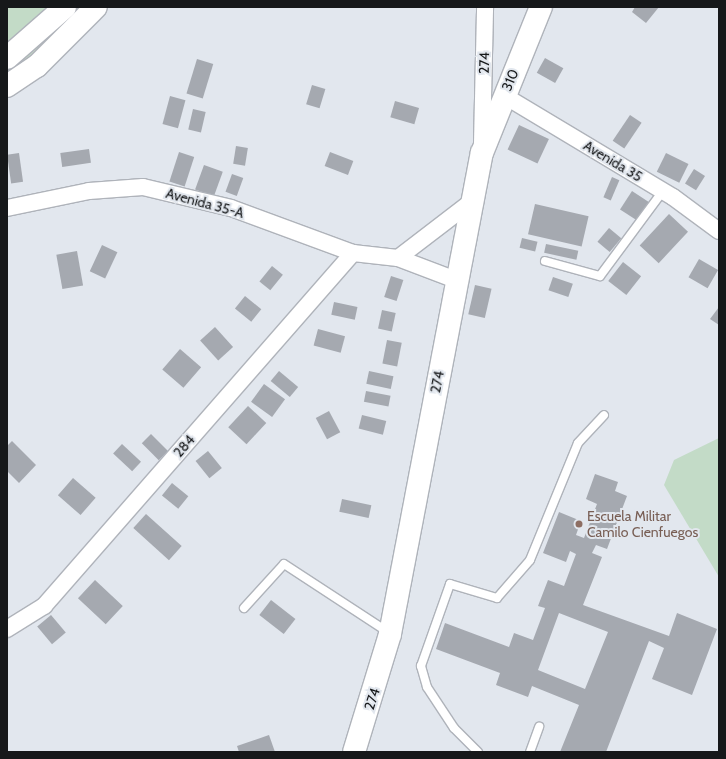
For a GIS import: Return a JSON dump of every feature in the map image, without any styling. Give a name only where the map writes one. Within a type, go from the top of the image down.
[{"type":"main road","points":[[7,58],[65,7]]},
{"type":"main road","points":[[7,86],[37,66],[96,7]]},
{"type":"main road","name":"310","points":[[482,153],[503,95],[541,7]]},
{"type":"main road","name":"274","points":[[354,752],[390,634],[470,203],[482,153]]},
{"type":"street","name":"274","points":[[482,153],[485,7]]},
{"type":"street","name":"Avenida 35","points":[[503,95],[663,191],[719,231]]},
{"type":"street","name":"Avenida 35-A","points":[[7,208],[89,191],[143,187],[231,208],[353,252],[398,258],[456,280]]},
{"type":"street","points":[[398,258],[470,203]]},
{"type":"street","name":"284","points":[[7,629],[44,606],[353,252]]},
{"type":"lane","points":[[545,261],[600,276],[663,191]]},
{"type":"lane","points":[[478,752],[454,728],[427,687],[422,666],[450,584],[497,598],[530,560],[578,443],[604,415]]},
{"type":"lane","points":[[244,608],[284,564],[390,634]]},
{"type":"lane","points":[[530,752],[539,727]]},
{"type":"green space","points":[[7,7],[53,7],[7,47]]},
{"type":"green space","points":[[75,7],[86,7],[58,39],[7,77],[7,64]]},
{"type":"green space","points":[[719,438],[719,577],[664,485],[674,460]]},
{"type":"building","points":[[635,7],[659,7],[646,23],[632,12]]},
{"type":"building","points":[[545,58],[563,68],[555,83],[537,73]]},
{"type":"building","points":[[197,59],[213,64],[203,98],[186,93]]},
{"type":"building","points":[[312,85],[325,89],[320,108],[306,104]]},
{"type":"building","points":[[170,96],[185,100],[178,128],[162,124]]},
{"type":"building","points":[[395,101],[419,108],[414,124],[390,117]]},
{"type":"building","points":[[193,109],[206,112],[201,132],[188,129]]},
{"type":"building","points":[[630,115],[642,123],[624,149],[613,141]]},
{"type":"building","points":[[519,125],[549,139],[537,163],[508,149]]},
{"type":"building","points":[[236,146],[248,148],[245,166],[233,164]]},
{"type":"building","points":[[89,149],[91,163],[62,167],[60,153]]},
{"type":"building","points":[[179,152],[194,157],[185,186],[169,181]]},
{"type":"building","points":[[330,152],[353,161],[348,175],[325,166]]},
{"type":"building","points":[[19,153],[23,182],[11,183],[7,155]]},
{"type":"building","points":[[666,153],[688,164],[679,183],[657,172]]},
{"type":"building","points":[[204,165],[223,172],[214,196],[195,189]]},
{"type":"building","points":[[694,169],[705,176],[696,190],[685,183]]},
{"type":"building","points":[[232,174],[243,178],[237,196],[226,192]]},
{"type":"building","points":[[612,177],[619,180],[611,200],[603,197]]},
{"type":"building","points":[[632,191],[649,202],[637,220],[620,209]]},
{"type":"building","points":[[535,204],[589,216],[582,247],[528,234]]},
{"type":"building","points":[[669,214],[688,232],[659,263],[640,245]]},
{"type":"building","points":[[609,228],[621,238],[610,252],[597,242]]},
{"type":"building","points":[[522,238],[538,242],[535,252],[520,248]]},
{"type":"building","points":[[546,244],[578,251],[576,260],[544,253]]},
{"type":"building","points":[[102,245],[117,252],[105,278],[90,271]]},
{"type":"building","points":[[77,251],[83,285],[62,289],[56,255]]},
{"type":"building","points":[[699,259],[718,270],[708,288],[688,277]]},
{"type":"building","points":[[623,262],[641,276],[626,295],[608,281]]},
{"type":"building","points":[[272,266],[283,275],[270,290],[259,282]]},
{"type":"building","points":[[391,276],[403,280],[397,301],[384,297]]},
{"type":"building","points":[[553,277],[573,284],[568,297],[548,290]]},
{"type":"building","points":[[475,285],[492,289],[485,318],[468,314]]},
{"type":"building","points":[[245,296],[261,309],[251,322],[235,308]]},
{"type":"building","points":[[334,302],[357,307],[355,320],[331,315]]},
{"type":"building","points":[[719,307],[719,325],[710,319]]},
{"type":"building","points":[[382,310],[396,313],[392,331],[378,329]]},
{"type":"building","points":[[215,327],[233,347],[218,360],[200,340]]},
{"type":"building","points":[[318,329],[345,336],[341,353],[314,345]]},
{"type":"building","points":[[387,340],[402,343],[397,366],[382,364]]},
{"type":"building","points":[[180,349],[201,367],[183,388],[162,369]]},
{"type":"building","points":[[279,371],[298,387],[290,397],[271,381]]},
{"type":"building","points":[[369,371],[393,376],[391,389],[366,384]]},
{"type":"building","points":[[264,384],[285,399],[272,417],[251,402]]},
{"type":"building","points":[[366,391],[391,396],[388,407],[364,402]]},
{"type":"building","points":[[248,406],[266,423],[247,444],[228,427]]},
{"type":"building","points":[[329,411],[340,432],[327,439],[316,418]]},
{"type":"building","points":[[362,415],[386,421],[383,435],[359,429]]},
{"type":"building","points":[[151,434],[168,451],[159,460],[142,443]]},
{"type":"building","points":[[12,441],[36,465],[19,483],[7,471],[7,446]]},
{"type":"building","points":[[122,444],[141,462],[132,471],[113,454]]},
{"type":"building","points":[[208,451],[222,468],[209,478],[196,461]]},
{"type":"building","points":[[595,474],[618,482],[615,491],[627,496],[607,549],[596,545],[592,553],[602,557],[583,605],[669,636],[677,613],[717,629],[692,695],[652,679],[664,648],[649,641],[606,752],[560,752],[579,705],[532,686],[528,697],[496,685],[500,673],[436,649],[445,623],[509,647],[514,633],[533,640],[545,608],[538,606],[548,580],[564,586],[576,554],[570,551],[566,562],[543,553],[559,512],[581,521],[576,535],[584,538],[597,504],[586,499]],"holes":[[[559,613],[608,632],[585,689],[538,670]]]},
{"type":"building","points":[[73,478],[96,498],[81,515],[58,495]]},
{"type":"building","points":[[172,483],[188,496],[178,509],[162,495]]},
{"type":"building","points":[[342,499],[371,505],[369,518],[339,512]]},
{"type":"building","points":[[146,514],[182,546],[169,560],[133,528]]},
{"type":"building","points":[[95,580],[123,606],[106,624],[78,598]]},
{"type":"building","points":[[271,600],[295,619],[284,634],[259,615]]},
{"type":"building","points":[[51,615],[66,633],[52,644],[37,627]]},
{"type":"building","points":[[269,735],[275,752],[239,752],[237,746]]},
{"type":"place","name":"Escuela Militar Camilo Cienfuegos","points":[[579,524]]}]
